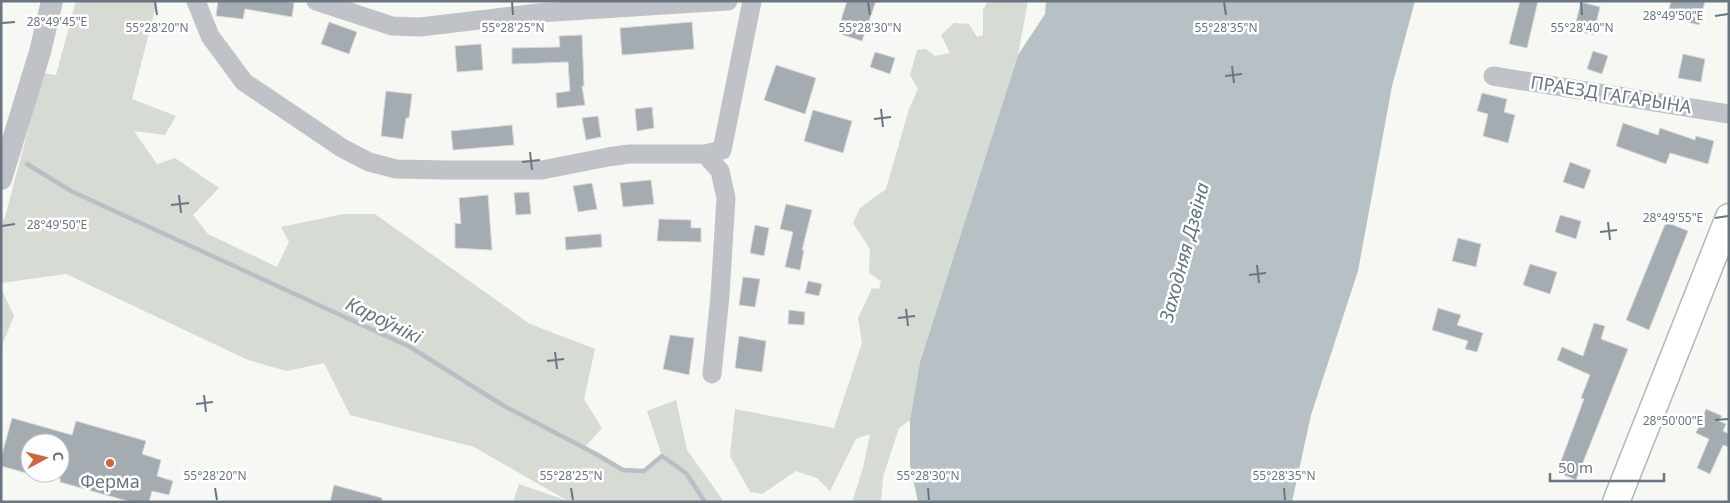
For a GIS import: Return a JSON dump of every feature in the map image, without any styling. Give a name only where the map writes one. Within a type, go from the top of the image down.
[{"type":"main road","points":[[1616,502],[1729,217]]},
{"type":"street","points":[[1,179],[40,52],[52,1]]},
{"type":"street","points":[[196,1],[210,36],[244,82],[342,148],[369,162],[396,169],[448,170],[542,170],[629,154],[705,154],[722,150],[752,1]]},
{"type":"street","points":[[316,1],[392,26],[420,27],[538,13],[728,1]]},
{"type":"street","name":"ПРАЕЗД ГАГАРЫНА","points":[[1493,76],[1729,114]]},
{"type":"street","points":[[705,154],[720,171],[726,198],[720,296],[712,374]]},
{"type":"shaded area","points":[[76,1],[153,1],[156,6],[132,99],[176,116],[165,135],[134,131],[157,164],[175,158],[219,188],[193,215],[208,234],[277,267],[289,242],[281,227],[343,214],[375,214],[530,324],[595,349],[584,399],[602,428],[584,448],[623,470],[644,471],[662,456],[647,411],[676,400],[687,450],[724,502],[513,502],[519,484],[568,501],[474,447],[350,415],[324,363],[287,371],[248,360],[66,274],[1,283],[1,224],[5,217],[43,73],[56,75]]},
{"type":"shaded area","points":[[988,1],[1028,1],[1018,55],[920,362],[910,420],[899,428],[883,477],[881,502],[852,502],[863,468],[870,434],[856,439],[830,491],[817,478],[796,471],[762,494],[750,492],[730,456],[735,409],[834,428],[862,343],[858,318],[872,288],[879,289],[881,281],[869,273],[870,249],[853,223],[860,208],[886,189],[909,109],[918,89],[910,75],[917,50],[926,49],[935,56],[950,53],[941,35],[954,23],[969,24],[977,37],[983,35],[983,10]]},
{"type":"shaded area","points":[[1,288],[14,316],[1,348]]},
{"type":"water","name":"Заходняя Дзвіна","points":[[1046,1],[1415,1],[1392,86],[1358,271],[1311,415],[1292,502],[918,502],[910,465],[910,420],[920,362],[1018,55],[1045,14]]},
{"type":"building","points":[[218,1],[284,1],[294,3],[292,17],[245,9],[243,19],[216,16]]},
{"type":"building","points":[[847,1],[876,1],[862,41],[837,33]]},
{"type":"building","points":[[1520,1],[1538,1],[1527,48],[1509,44]]},
{"type":"building","points":[[1671,1],[1705,1],[1699,25],[1667,17]]},
{"type":"building","points":[[1581,2],[1600,7],[1593,35],[1574,30]]},
{"type":"building","points":[[329,22],[357,32],[349,54],[321,44]]},
{"type":"building","points":[[692,22],[694,49],[622,55],[620,28]]},
{"type":"building","points":[[582,35],[584,86],[582,86],[585,105],[557,108],[556,93],[570,91],[568,62],[512,64],[512,48],[560,47],[559,36]]},
{"type":"building","points":[[481,44],[483,70],[457,72],[455,46]]},
{"type":"building","points":[[1593,51],[1608,56],[1602,74],[1587,69]]},
{"type":"building","points":[[875,52],[895,58],[890,74],[870,67]]},
{"type":"building","points":[[1683,54],[1705,59],[1701,82],[1678,78]]},
{"type":"building","points":[[776,65],[816,78],[805,114],[764,100]]},
{"type":"building","points":[[386,91],[412,94],[409,118],[406,118],[403,139],[381,136]]},
{"type":"building","points":[[1482,93],[1507,99],[1504,112],[1515,115],[1508,143],[1483,136],[1488,114],[1477,111]]},
{"type":"building","points":[[652,107],[654,128],[637,131],[635,109]]},
{"type":"building","points":[[813,110],[852,121],[843,153],[804,141]]},
{"type":"building","points":[[598,116],[601,137],[586,140],[582,118]]},
{"type":"building","points":[[1623,123],[1658,135],[1660,128],[1695,140],[1696,136],[1714,141],[1708,164],[1670,153],[1666,164],[1616,146]]},
{"type":"building","points":[[512,125],[514,145],[453,150],[451,131]]},
{"type":"building","points":[[1570,162],[1591,170],[1584,189],[1563,182]]},
{"type":"building","points":[[651,180],[654,204],[623,207],[620,183]]},
{"type":"building","points":[[592,183],[597,209],[578,212],[573,186]]},
{"type":"building","points":[[529,192],[531,214],[516,215],[514,193]]},
{"type":"building","points":[[488,195],[492,250],[455,248],[455,223],[461,224],[459,198]]},
{"type":"building","points":[[786,204],[812,210],[802,250],[804,250],[800,270],[785,267],[793,232],[780,229]]},
{"type":"building","points":[[1560,215],[1581,221],[1576,239],[1555,232]]},
{"type":"building","points":[[659,219],[691,220],[691,228],[701,228],[701,242],[657,241]]},
{"type":"building","points":[[1666,222],[1688,231],[1649,330],[1626,320]]},
{"type":"building","points":[[755,225],[769,228],[764,256],[750,253]]},
{"type":"building","points":[[601,234],[602,247],[566,250],[565,237]]},
{"type":"building","points":[[1458,238],[1481,244],[1476,267],[1452,261]]},
{"type":"building","points":[[1530,264],[1557,272],[1550,294],[1523,285]]},
{"type":"building","points":[[743,277],[760,279],[755,307],[739,305]]},
{"type":"building","points":[[808,281],[822,284],[819,296],[805,293]]},
{"type":"building","points":[[1438,308],[1461,315],[1457,325],[1483,333],[1477,352],[1465,349],[1468,341],[1432,330]]},
{"type":"building","points":[[789,310],[805,312],[804,325],[788,324]]},
{"type":"building","points":[[1594,323],[1605,326],[1601,339],[1628,349],[1576,480],[1557,472],[1584,399],[1581,398],[1590,375],[1557,360],[1562,347],[1583,356]]},
{"type":"building","points":[[670,335],[694,338],[689,375],[663,369]]},
{"type":"building","points":[[739,336],[766,341],[762,372],[735,368]]},
{"type":"building","points":[[1706,409],[1722,416],[1719,421],[1726,424],[1723,431],[1729,434],[1729,447],[1723,445],[1710,474],[1697,468],[1709,439],[1696,433]]},
{"type":"building","name":"Ферма","points":[[12,418],[65,433],[20,433],[20,471],[1,466],[1,458]]},
{"type":"building","name":"Ферма","points":[[76,421],[146,441],[142,454],[161,460],[157,476],[173,481],[169,495],[152,491],[149,502],[131,502],[64,483],[70,483],[70,434],[72,435]]},
{"type":"building","points":[[334,485],[382,498],[382,502],[330,502]]},
{"type":"waterway","name":"Кароўнікі","points":[[27,164],[71,191],[410,347],[504,406],[623,470],[644,471],[662,456],[686,473],[705,502]]},
{"type":"place","name":"Ферма","points":[[110,463]]}]
